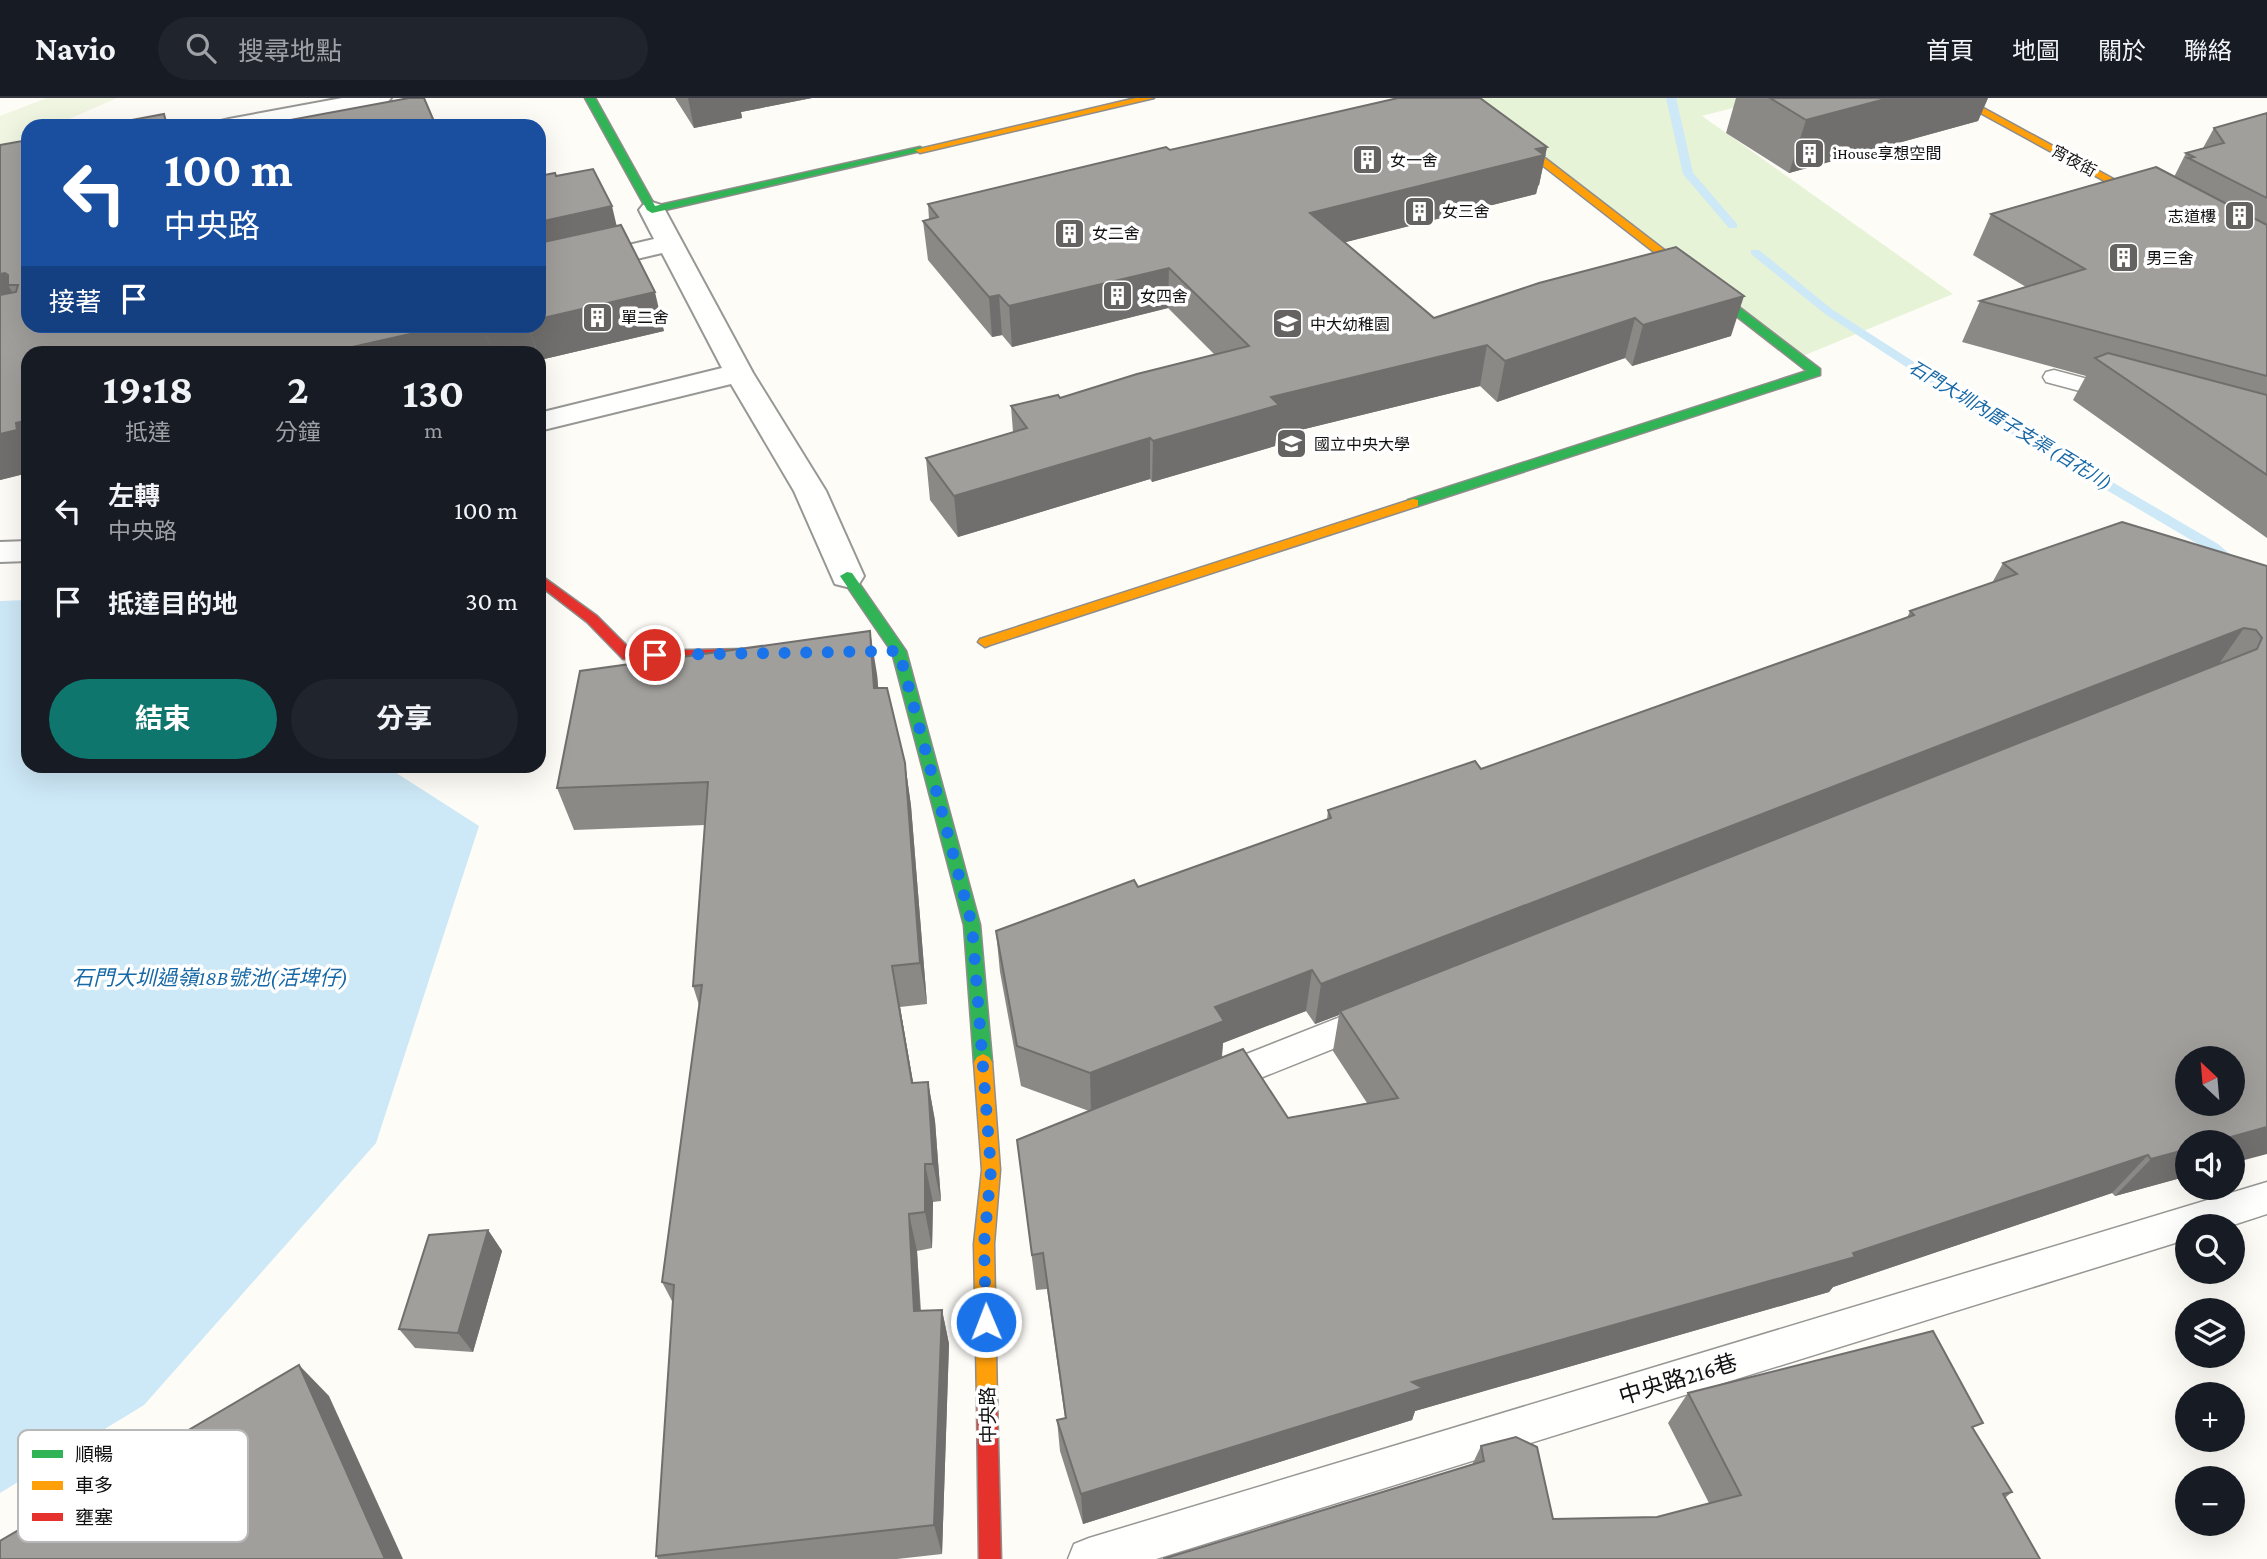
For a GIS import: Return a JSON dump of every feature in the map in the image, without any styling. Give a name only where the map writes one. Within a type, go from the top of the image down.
[{"type":"street","points":[[266,119],[379,98]]},
{"type":"street","points":[[590,98],[739,373],[810,491],[847,576]]},
{"type":"street","points":[[652,210],[1149,98]]},
{"type":"street","points":[[985,642],[1816,372],[1461,98]]},
{"type":"street","name":"宵夜街","points":[[1958,98],[2169,212]]},
{"type":"street","points":[[546,272],[670,243]]},
{"type":"street","points":[[546,420],[739,373]]},
{"type":"street","points":[[0,552],[21,551]]},
{"type":"street","name":"中央路","points":[[847,576],[892,651],[972,925],[1004,1165],[984,1244],[990,1559]]},
{"type":"street","points":[[546,583],[592,619],[628,656],[763,653]]},
{"type":"lane","points":[[2054,377],[2147,402]]},
{"type":"lane","points":[[1197,1088],[1404,1006]]},
{"type":"lane","name":"中央路216巷","points":[[1090,1559],[2267,1198]]},
{"type":"green space","points":[[47,98],[117,98],[69,119],[21,119],[21,139],[0,148],[0,116]]},
{"type":"green space","points":[[1461,98],[1771,98],[1702,116],[1953,294],[1798,358]]},
{"type":"water","name":"石門大圳過嶺18B號池(活埤仔)","points":[[21,600],[21,773],[396,773],[479,826],[376,1143],[144,1405],[103,1430],[18,1430],[18,1482],[0,1493],[0,601]]},
{"type":"building","points":[[409,98],[424,98],[433,119],[296,119]]},
{"type":"building","points":[[1398,98],[1480,98],[1547,147],[1536,149],[1544,155],[1310,213],[1434,318],[1539,283],[1676,247],[1744,296],[1643,325],[1635,318],[1505,361],[1487,345],[1271,397],[1279,405],[1153,441],[1150,438],[954,496],[926,458],[1027,428],[1011,406],[1058,395],[1060,398],[1137,374],[1249,346],[1169,268],[1009,306],[999,295],[989,297],[923,221],[938,217],[928,204],[1166,147],[1170,150]]},
{"type":"building","points":[[1770,98],[1889,98],[1806,120]]},
{"type":"building","points":[[2267,113],[2267,198],[2188,158],[2194,157],[2186,153],[2224,143],[2214,128]]},
{"type":"building","points":[[164,114],[165,119],[137,119]]},
{"type":"building","points":[[21,141],[21,333],[415,333],[357,346],[21,346],[21,422],[16,423],[17,430],[0,434],[0,295],[16,292],[18,285],[8,285],[8,275],[0,274],[0,145]]},
{"type":"building","points":[[2156,167],[2267,225],[2267,376],[1980,301],[2085,269],[1991,214]]},
{"type":"building","points":[[593,169],[612,206],[546,220],[546,175],[555,173],[556,176]]},
{"type":"building","points":[[621,225],[655,292],[546,317],[546,241]]},
{"type":"building","points":[[2108,353],[2267,395],[2267,475],[2095,358]]},
{"type":"building","points":[[2122,522],[2267,566],[2267,1127],[2245,1133],[2245,1130],[2175,1130],[2175,1153],[2151,1159],[2148,1155],[1853,1253],[1855,1257],[1412,1382],[1423,1388],[1081,1494],[1057,1420],[1066,1418],[1043,1253],[1032,1255],[1017,1140],[1243,1049],[1288,1118],[1398,1098],[1340,1011],[2257,649],[2262,638],[2256,630],[2244,628],[1321,984],[1312,970],[1215,1007],[1224,1021],[1090,1073],[1017,1046],[996,931],[1134,880],[1138,887],[1331,818],[1328,810],[1475,761],[1481,769],[1914,615],[1910,611],[2017,574],[2003,563]]},
{"type":"building","points":[[870,631],[874,688],[887,688],[905,763],[920,963],[892,966],[912,1083],[928,1082],[933,1164],[925,1164],[925,1212],[909,1214],[914,1311],[942,1310],[934,1525],[656,1556],[674,1285],[662,1282],[702,985],[693,986],[708,782],[557,788],[580,671]]},
{"type":"building","points":[[488,1230],[458,1333],[399,1329],[429,1235]]},
{"type":"building","points":[[1933,1331],[1983,1423],[1972,1427],[2012,1492],[2003,1494],[2040,1559],[1163,1559],[1484,1461],[1481,1446],[1516,1437],[1537,1447],[1553,1519],[1657,1517],[1741,1495],[1688,1393]]},
{"type":"building","points":[[299,1365],[385,1559],[0,1559],[0,1541],[18,1530],[18,1542],[248,1542],[248,1430],[189,1430]]},
{"type":"waterway","name":"石門大圳內厝子支渠 (百花川)","points":[[1671,98],[1688,174],[1733,226]]},
{"type":"waterway","name":"石門大圳內厝子支渠 (百花川)","points":[[1755,252],[1829,312],[1982,411],[2213,547],[2234,565]]},
{"type":"traffic: fast","points":[[590,98],[652,210],[920,150]]},
{"type":"traffic: fast","points":[[1413,503],[1816,372],[1676,264]]},
{"type":"traffic: fast","points":[[847,576],[899,651],[972,925],[983,1062]]},
{"type":"traffic: slow","points":[[920,150],[1149,98]]},
{"type":"traffic: slow","points":[[1461,98],[1676,264]]},
{"type":"traffic: slow","points":[[1958,98],[2156,205]]},
{"type":"traffic: slow","points":[[985,642],[1413,503]]},
{"type":"traffic: slow","points":[[983,1062],[991,1170],[984,1244],[987,1401]]},
{"type":"traffic: jam","points":[[546,583],[592,619],[628,656],[750,654]]},
{"type":"traffic: jam","points":[[987,1401],[990,1559]]},
{"type":"place","name":"iHouse享想空間","points":[[1810,153]]},
{"type":"place","name":"女一舍","points":[[1367,160]]},
{"type":"place","name":"女三舍","points":[[1419,211]]},
{"type":"place","name":"志道樓","points":[[2239,216]]},
{"type":"place","name":"女二舍","points":[[1069,233]]},
{"type":"place","name":"男三舍","points":[[2123,258]]},
{"type":"place","name":"女四舍","points":[[1117,296]]},
{"type":"place","name":"單二舍","points":[[598,317]]},
{"type":"place","name":"中大幼稚園","points":[[1287,324]]},
{"type":"place","name":"國立中央大學","points":[[1291,444]]},
{"type":"route","points":[[655,655],[899,651],[972,925],[991,1170],[984,1244],[986,1322]]}]
